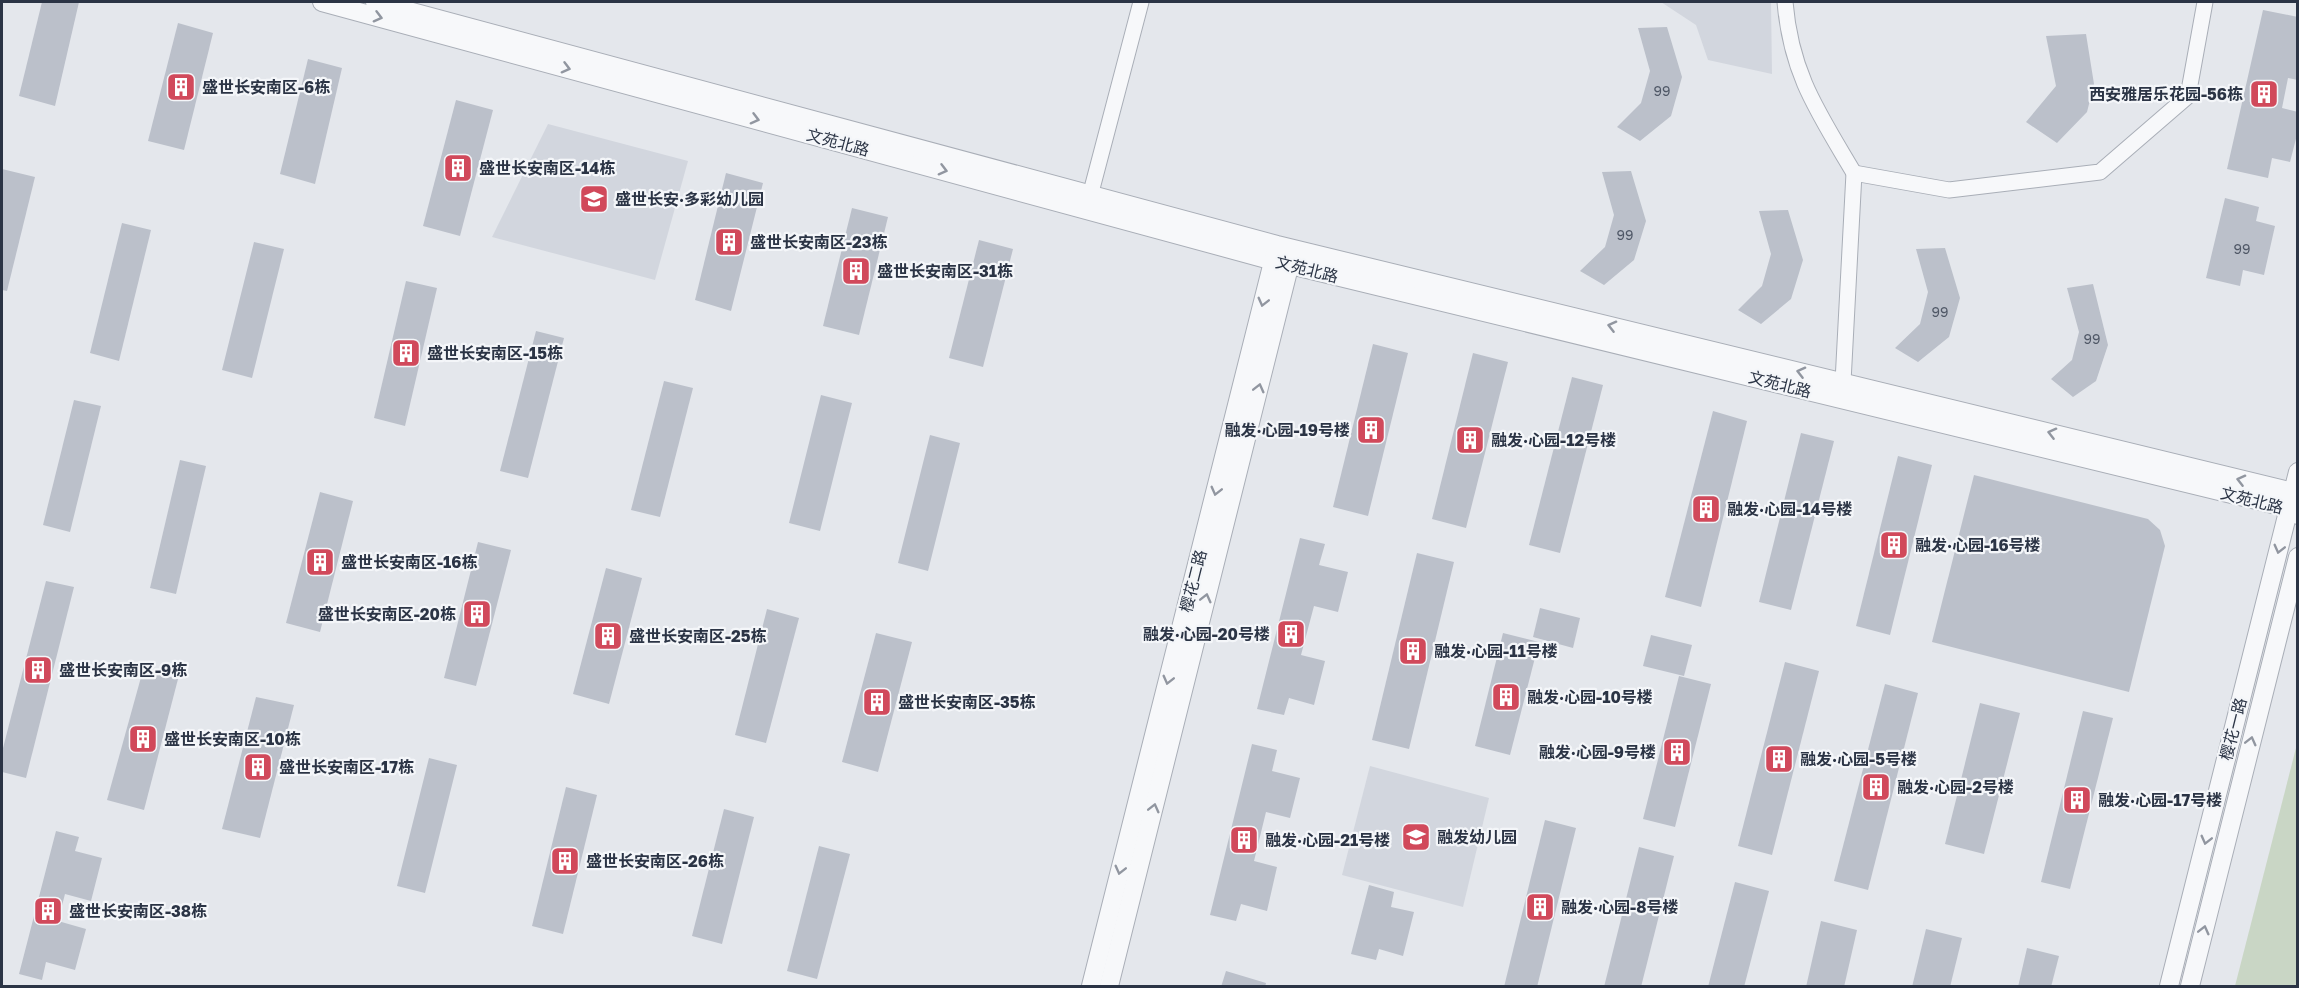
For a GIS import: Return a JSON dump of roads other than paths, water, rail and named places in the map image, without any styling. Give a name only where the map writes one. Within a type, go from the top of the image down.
[{"type":"street","name":"文苑北路","points":[[322,2],[1283,255],[2294,503]]},
{"type":"street","name":"文苑北路","points":[[375,2],[1090,196],[1283,255],[1842,382],[2294,503]]},
{"type":"street","points":[[1090,196],[1141,2]]},
{"type":"street","points":[[1785,2],[1788,33],[1800,77],[1814,107],[1854,173],[1842,382]]},
{"type":"street","points":[[1854,173],[1948,190],[2100,172],[2188,96],[2205,2]]},
{"type":"street","name":"樱花二路","points":[[1091,987],[1283,255]]},
{"type":"street","name":"樱花二路","points":[[1109,987],[1283,255]]},
{"type":"street","name":"樱花一路","points":[[2169,987],[2294,503],[2298,472]]},
{"type":"street","name":"樱花一路","points":[[2190,987],[2298,557]]},
{"type":"place","name":"盛世长安南区-6栋","points":[[181,87]]},
{"type":"place","name":"西安雅居乐花园-56栋","points":[[2264,94]]},
{"type":"place","name":"盛世长安南区-14栋","points":[[458,168]]},
{"type":"place","name":"盛世长安·多彩幼儿园","points":[[594,199]]},
{"type":"place","name":"盛世长安南区-23栋","points":[[729,242]]},
{"type":"place","name":"盛世长安南区-31栋","points":[[856,271]]},
{"type":"place","name":"盛世长安南区-15栋","points":[[406,353]]},
{"type":"place","name":"融发·心园-19号楼","points":[[1371,430]]},
{"type":"place","name":"融发·心园-12号楼","points":[[1470,440]]},
{"type":"place","name":"融发·心园-14号楼","points":[[1706,509]]},
{"type":"place","name":"融发·心园-16号楼","points":[[1894,545]]},
{"type":"place","name":"盛世长安南区-16栋","points":[[320,562]]},
{"type":"place","name":"盛世长安南区-20栋","points":[[477,614]]},
{"type":"place","name":"融发·心园-20号楼","points":[[1291,634]]},
{"type":"place","name":"盛世长安南区-25栋","points":[[608,636]]},
{"type":"place","name":"融发·心园-11号楼","points":[[1413,651]]},
{"type":"place","name":"盛世长安南区-9栋","points":[[38,670]]},
{"type":"place","name":"融发·心园-10号楼","points":[[1506,697]]},
{"type":"place","name":"盛世长安南区-35栋","points":[[877,702]]},
{"type":"place","name":"盛世长安南区-10栋","points":[[143,739]]},
{"type":"place","name":"融发·心园-9号楼","points":[[1677,752]]},
{"type":"place","name":"融发·心园-5号楼","points":[[1779,759]]},
{"type":"place","name":"盛世长安南区-17栋","points":[[258,767]]},
{"type":"place","name":"融发·心园-2号楼","points":[[1876,787]]},
{"type":"place","name":"融发·心园-17号楼","points":[[2077,800]]},
{"type":"place","name":"融发幼儿园","points":[[1416,837]]},
{"type":"place","name":"融发·心园-21号楼","points":[[1244,840]]},
{"type":"place","name":"盛世长安南区-26栋","points":[[565,861]]},
{"type":"place","name":"融发·心园-8号楼","points":[[1540,907]]},
{"type":"place","name":"盛世长安南区-38栋","points":[[48,911]]}]
